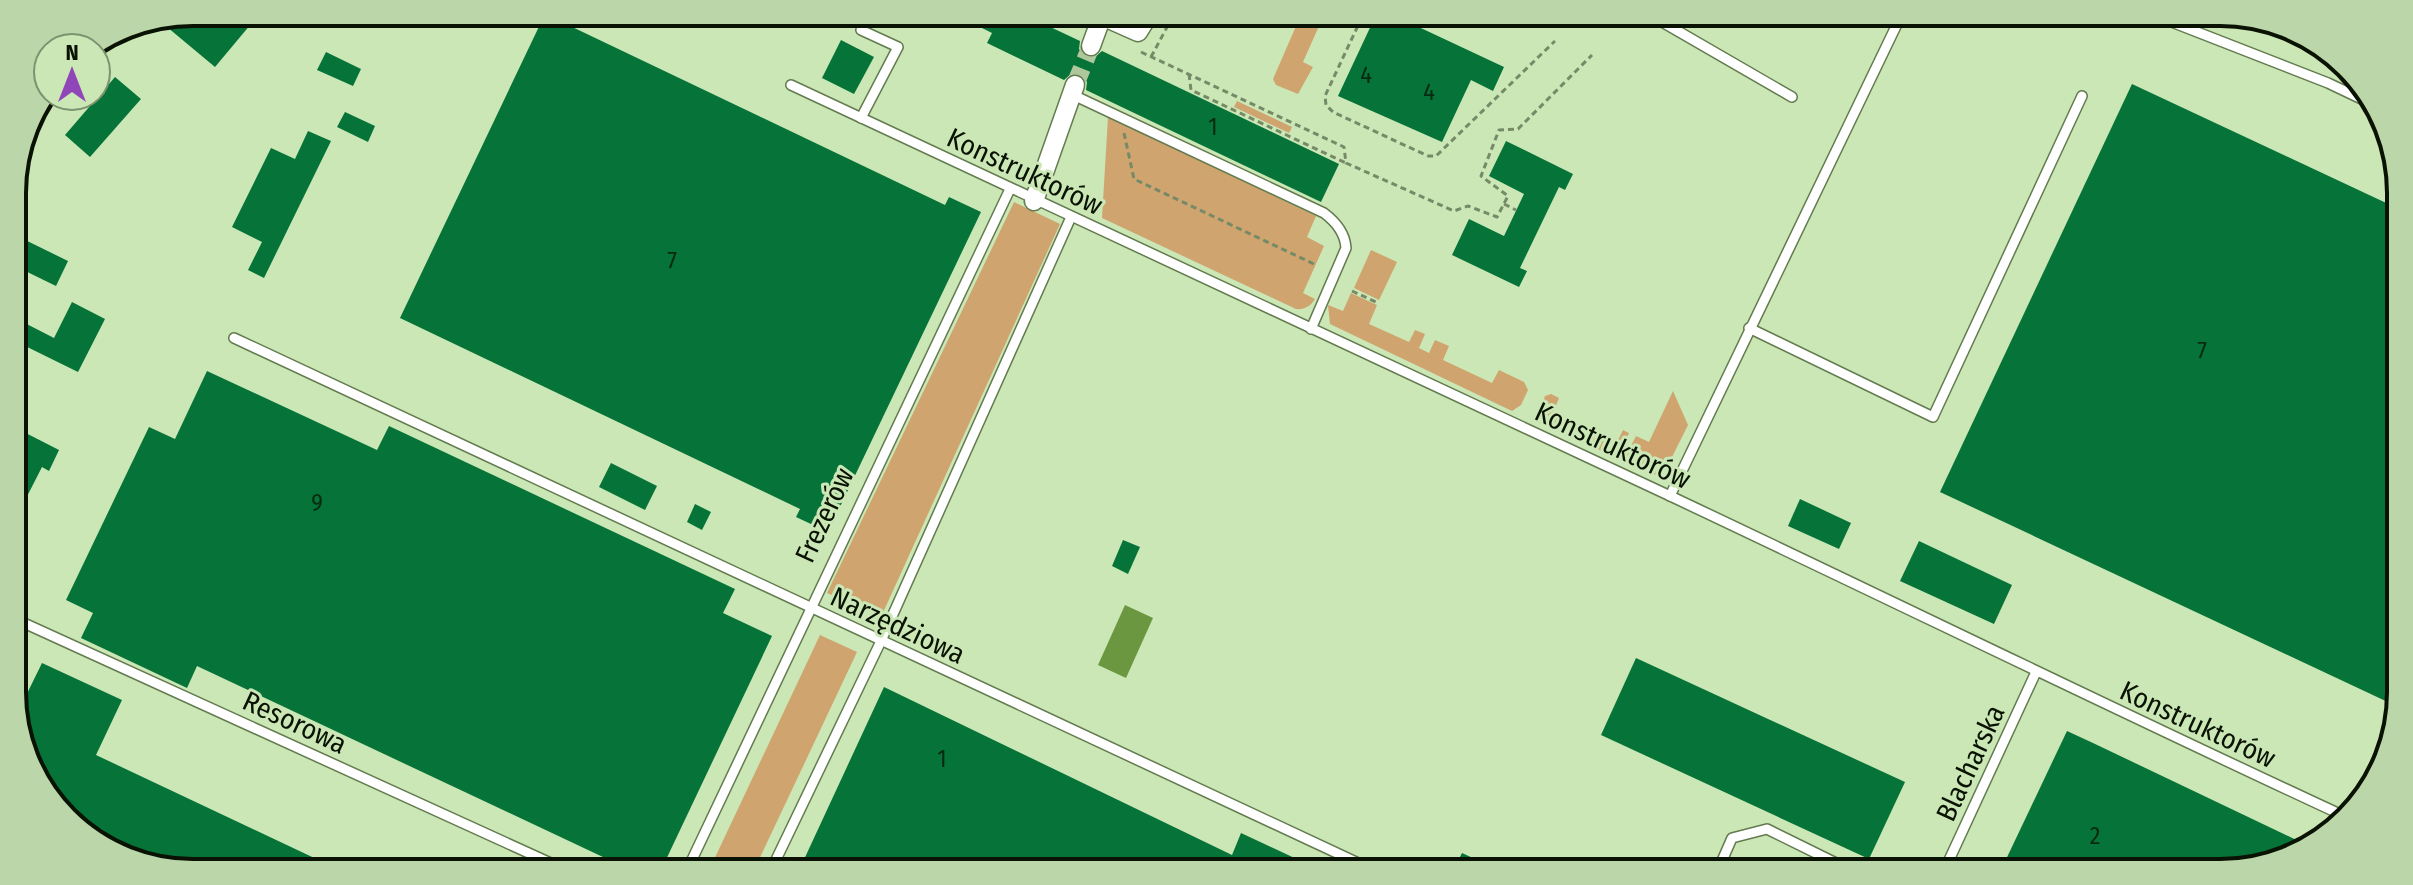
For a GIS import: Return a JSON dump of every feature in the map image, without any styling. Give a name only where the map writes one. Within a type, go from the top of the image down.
[{"type":"street","points":[[1091,46],[1098,26]]},
{"type":"street","points":[[1034,201],[1073,90]]},
{"type":"lane","points":[[861,118],[898,47],[861,30],[863,26]]},
{"type":"lane","points":[[1669,26],[1792,97]]},
{"type":"lane","points":[[1670,496],[1896,26]]},
{"type":"lane","points":[[2182,26],[2357,97]]},
{"type":"lane","name":"Konstruktorów","points":[[791,85],[1670,496],[2336,812]]},
{"type":"lane","points":[[1073,90],[1120,117],[1324,213],[1335,221],[1346,248],[1311,329]]},
{"type":"lane","points":[[1749,328],[1933,417],[2082,96]]},
{"type":"lane","name":"Frezerów","points":[[692,859],[1010,189]]},
{"type":"lane","points":[[776,859],[881,641],[1071,217]]},
{"type":"lane","name":"Narzędziowa","points":[[234,338],[1350,859]]},
{"type":"lane","name":"Resorowa","points":[[26,624],[542,859]]},
{"type":"lane","name":"Blacharska","points":[[1950,859],[2036,672]]},
{"type":"lane","points":[[1723,859],[1732,838],[1767,829],[1828,859]]},
{"type":"path","points":[[1151,57],[1168,26]]},
{"type":"path","points":[[1358,26],[1325,96],[1326,105],[1333,112],[1428,156],[1436,156],[1555,41]]},
{"type":"path","points":[[1141,52],[1344,147],[1346,163]]},
{"type":"path","points":[[1189,74],[1191,90],[1346,163],[1454,211],[1468,206],[1497,217],[1508,196],[1481,176],[1499,130],[1518,129],[1592,55]]},
{"type":"path","points":[[1120,117],[1134,179],[1316,265]]},
{"type":"path","points":[[1504,204],[1516,210]]},
{"type":"path","points":[[1352,291],[1378,303]]},
{"type":"shaded area","points":[[1296,26],[1319,26],[1303,62],[1313,67],[1298,94],[1276,85],[1273,79]]},
{"type":"shaded area","points":[[1237,101],[1292,127],[1289,133],[1234,107]]},
{"type":"shaded area","points":[[1108,117],[1316,216],[1307,237],[1324,246],[1303,293],[1315,299],[1311,304],[1296,309],[1102,218]]},
{"type":"shaded area","points":[[1014,202],[1060,224],[881,617],[827,593]]},
{"type":"shaded area","points":[[1371,250],[1397,262],[1379,300],[1354,288]]},
{"type":"shaded area","points":[[1351,293],[1377,305],[1369,324],[1409,342],[1415,330],[1425,334],[1419,348],[1429,353],[1435,340],[1449,346],[1443,360],[1492,383],[1499,370],[1524,382],[1528,390],[1521,405],[1512,411],[1330,324],[1328,305],[1343,311]]},
{"type":"shaded area","points":[[1673,391],[1688,425],[1667,467],[1654,475],[1539,422],[1537,418],[1545,396],[1551,394],[1559,398],[1553,413],[1617,442],[1623,430],[1629,433],[1623,445],[1631,446],[1636,436],[1649,442]]},
{"type":"shaded area","points":[[1125,605],[1153,618],[1126,678],[1098,665]]},
{"type":"shaded area","points":[[820,635],[857,652],[759,859],[714,859]]},
{"type":"building","points":[[249,26],[215,67],[168,28]]},
{"type":"building","points":[[539,26],[570,26],[945,205],[949,197],[981,212],[828,532],[796,517],[800,509],[400,318]]},
{"type":"building","points":[[978,26],[1048,26],[1080,41],[1079,49],[1086,57],[1094,58],[1102,51],[1339,164],[1321,202],[1086,90],[1087,82],[1080,74],[1072,73],[1064,80],[987,43],[992,33]]},
{"type":"building","points":[[1371,26],[1417,26],[1504,67],[1493,91],[1471,80],[1442,142],[1338,96]]},
{"type":"building","points":[[841,40],[874,57],[854,94],[822,78]]},
{"type":"building","points":[[326,52],[361,69],[353,86],[317,70]]},
{"type":"building","points":[[115,77],[141,99],[90,157],[65,135],[85,112],[112,112],[112,80]]},
{"type":"building","points":[[2132,84],[2387,203],[2387,702],[1940,492]]},
{"type":"building","points":[[345,112],[375,126],[368,142],[337,127]]},
{"type":"building","points":[[308,131],[331,141],[264,278],[248,270],[262,242],[232,227],[271,148],[295,159]]},
{"type":"building","points":[[1506,141],[1573,174],[1565,190],[1559,187],[1520,268],[1527,271],[1519,287],[1452,255],[1469,219],[1504,236],[1524,194],[1489,176]]},
{"type":"building","points":[[26,240],[68,261],[56,286],[26,271]]},
{"type":"building","points":[[72,302],[105,319],[78,372],[26,346],[26,324],[54,338]]},
{"type":"building","points":[[207,371],[377,450],[389,426],[735,589],[723,613],[772,636],[666,859],[607,859],[197,666],[187,688],[81,638],[93,613],[66,600],[149,427],[175,439]]},
{"type":"building","points":[[26,433],[59,450],[49,471],[42,467],[26,498]]},
{"type":"building","points":[[611,463],[657,486],[645,510],[599,487]]},
{"type":"building","points":[[1800,499],[1851,523],[1839,549],[1788,526]]},
{"type":"building","points":[[695,504],[711,512],[702,530],[687,522]]},
{"type":"building","points":[[1123,540],[1140,547],[1128,574],[1112,566]]},
{"type":"building","points":[[1919,541],[2012,585],[1994,624],[1900,581]]},
{"type":"building","points":[[1636,658],[1905,782],[1869,859],[1601,735]]},
{"type":"building","points":[[42,663],[122,700],[96,755],[316,859],[171,858],[119,842],[83,818],[54,785],[35,746],[26,696]]},
{"type":"building","points":[[884,687],[1232,855],[1241,833],[1297,859],[804,859]]},
{"type":"building","points":[[2067,731],[2297,840],[2264,853],[2231,859],[2006,859]]},
{"type":"building","points":[[1462,853],[1475,859],[1459,859]]},
{"type":"tunnel","points":[[1075,85],[1091,46]]}]
